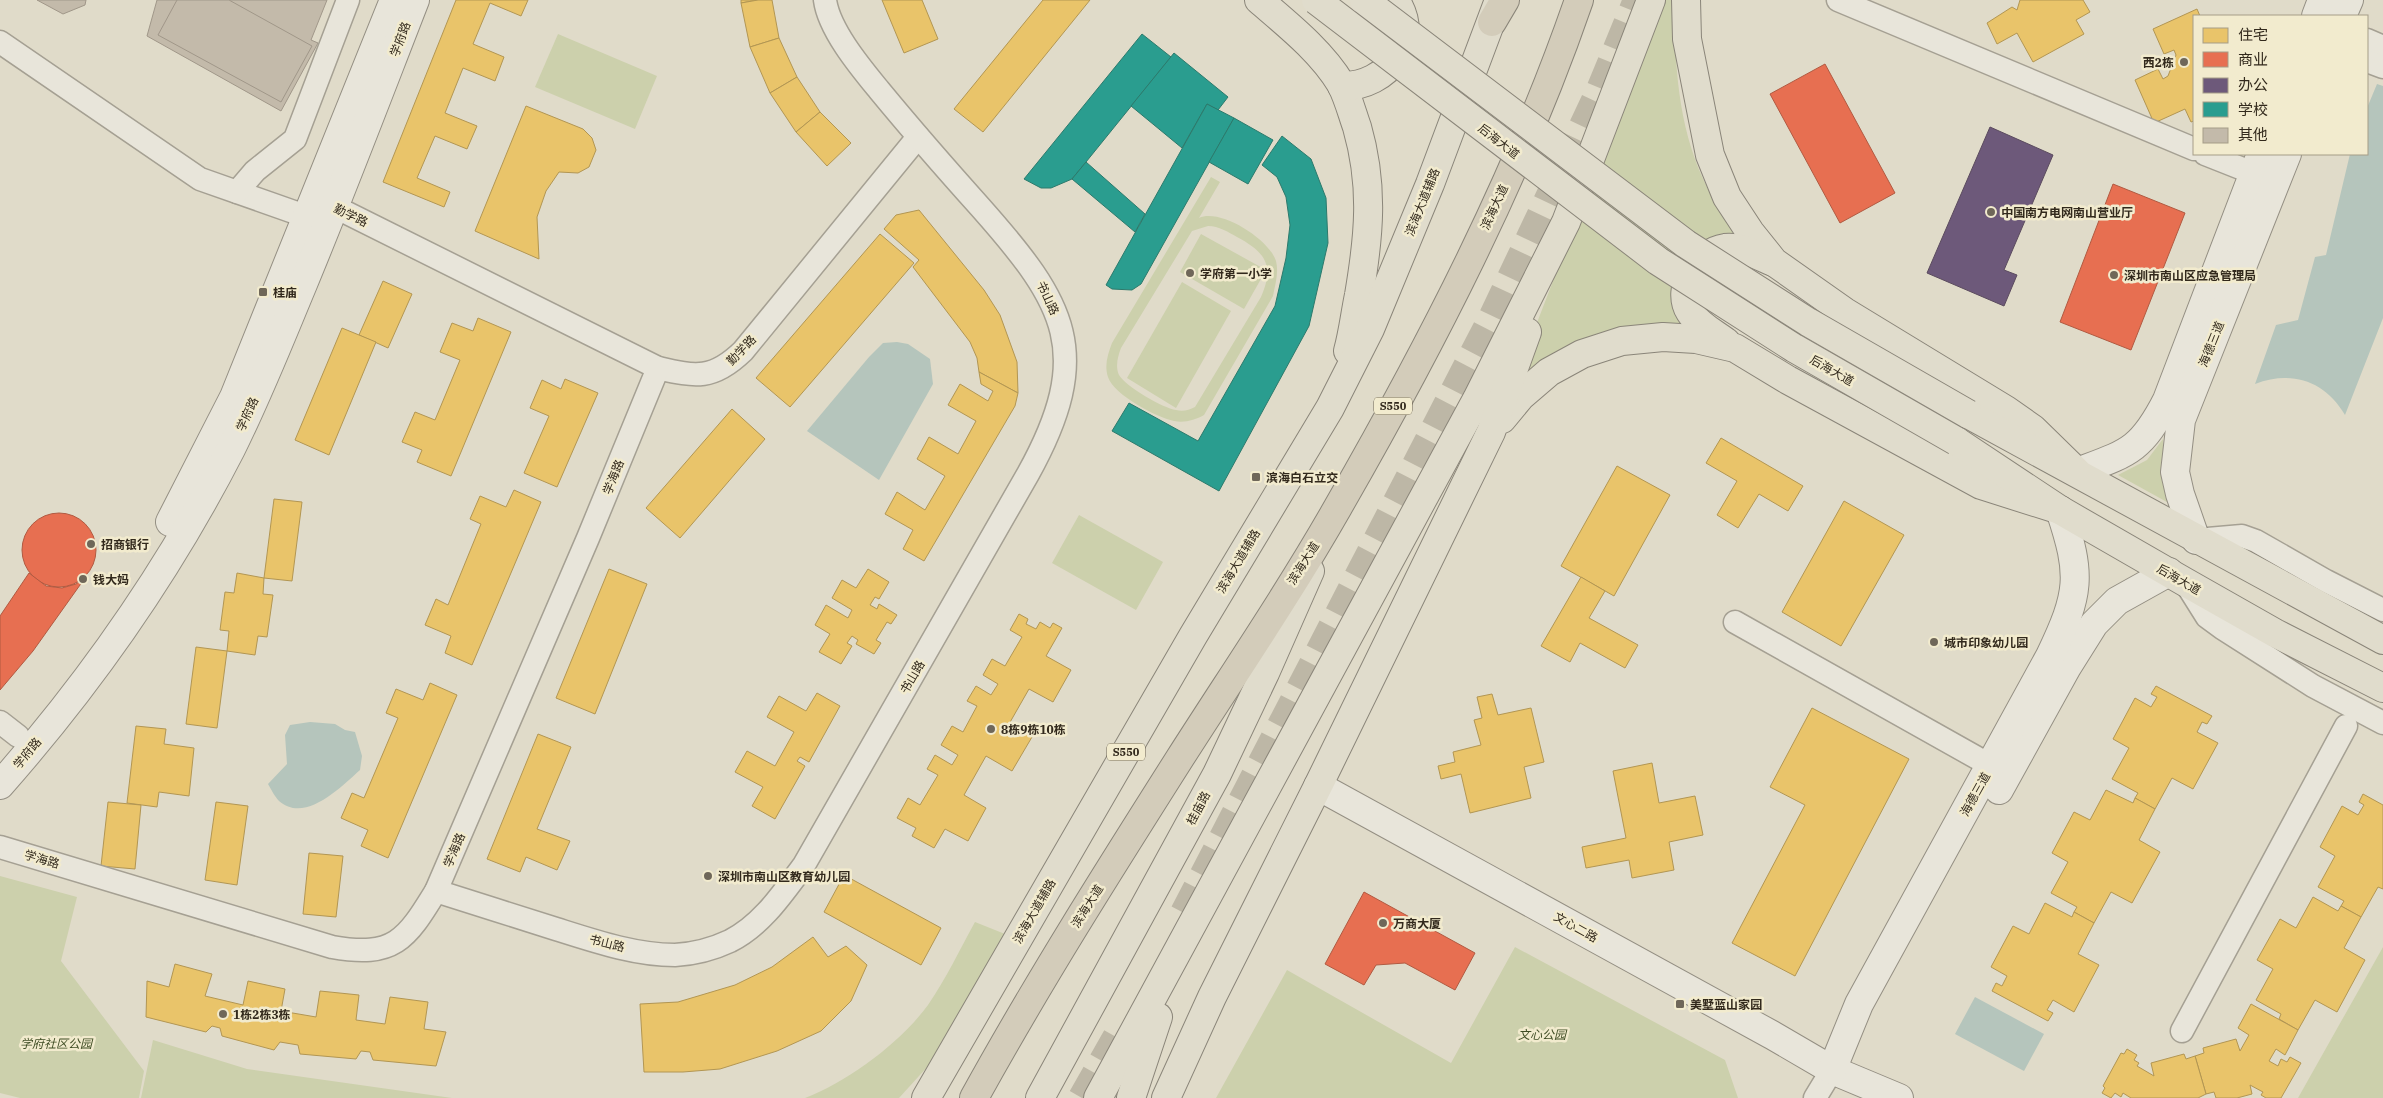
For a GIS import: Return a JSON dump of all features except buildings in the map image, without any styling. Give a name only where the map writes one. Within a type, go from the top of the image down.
[{"type":"highway","name":"滨海大道","points":[[974,1098],[1067,939],[1337,508],[1400,394],[1479,241],[1527,134],[1579,0]]},
{"type":"main road","name":"学府路","points":[[0,785],[86,680],[136,609],[182,537],[231,449],[253,403],[319,207],[394,0]]},
{"type":"main road","name":"学府路","points":[[0,757],[9,729],[70,673],[120,602],[165,530],[234,397],[415,0]]},
{"type":"main road","points":[[1259,0],[1314,50],[1342,86],[1362,143],[1368,178],[1370,217],[1350,344],[1330,408]]},
{"type":"main road","name":"后海大道","points":[[1316,0],[1658,261],[1794,348],[1956,441],[2060,510],[2275,633],[2383,688]]},
{"type":"main road","points":[[1364,0],[1686,244],[1808,322],[1968,414],[2077,472],[2196,540],[2383,640]]},
{"type":"main road","points":[[1342,86],[1368,83],[1390,66],[1398,55],[1405,30],[1405,20],[1396,0]]},
{"type":"main road","points":[[1166,1098],[1212,997],[1492,432],[1566,222],[1651,0]]},
{"type":"main road","points":[[1686,0],[1687,39],[1710,155],[1727,197],[1750,232],[1774,262]]},
{"type":"main road","points":[[2316,15],[2322,0]]},
{"type":"main road","points":[[2342,15],[2349,0]]},
{"type":"main road","name":"滨海大道辅路","points":[[926,1098],[1193,636],[1330,408],[1370,329],[1430,184],[1498,7]]},
{"type":"main road","name":"海德三道","points":[[2196,540],[2180,494],[2175,472],[2181,420],[2287,155]]},
{"type":"main road","name":"海德三道","points":[[2077,472],[2118,457],[2140,444],[2156,423],[2168,400],[2257,164]]},
{"type":"main road","points":[[1098,1098],[1179,953],[1477,399],[1566,222]]},
{"type":"main road","points":[[2060,510],[1981,485],[1793,383],[1735,348],[1700,324],[1691,313],[1686,302],[1686,290],[1690,276],[1697,264],[1711,252],[1726,248],[1748,251],[1774,262],[1845,312],[2006,410],[2033,429],[2077,472]]},
{"type":"main road","points":[[1492,432],[1521,396],[1549,372],[1582,354],[1622,341],[1662,336],[1696,339],[1735,348]]},
{"type":"main road","name":"桂庙路","points":[[1040,1098],[1217,774],[1265,673],[1337,508]]},
{"type":"main road","name":"海德三道","points":[[1999,770],[2059,636],[2075,592],[2075,562],[2060,510]]},
{"type":"main road","name":"海德三道","points":[[1832,1070],[1859,1004],[1999,770],[2094,624],[2117,601],[2131,592],[2177,577]]},
{"type":"main road","name":"文心二路","points":[[1318,786],[1763,1030],[1832,1070],[1898,1098]]},
{"type":"main road","points":[[1131,1098],[1179,953]]},
{"type":"main road","points":[[1145,1098],[1212,997]]},
{"type":"main road","name":"文心二路","points":[[1832,1070],[1868,1098]]},
{"type":"street","points":[[237,192],[255,171],[295,139],[348,0]]},
{"type":"street","points":[[825,0],[840,38],[857,63],[918,137]]},
{"type":"street","points":[[1838,0],[2193,149]]},
{"type":"street","points":[[2368,40],[2383,47]]},
{"type":"street","name":"勤学路","points":[[0,42],[200,179],[237,192],[319,207],[658,368],[696,375],[712,374],[728,366],[743,351],[918,137]]},
{"type":"street","points":[[2368,61],[2383,67]]},
{"type":"street","name":"书山路","points":[[436,891],[595,941],[648,952],[675,955],[704,951],[731,940],[757,922],[781,896],[804,865],[1036,461],[1059,406],[1065,378],[1064,348],[1060,324],[1051,299],[1038,276],[1021,254],[918,137]]},
{"type":"street","points":[[2210,155],[2257,164]]},
{"type":"street","name":"学海路","points":[[0,847],[332,947],[351,950],[384,948],[401,940],[416,924],[436,891],[588,538],[658,368]]},
{"type":"street","points":[[2196,540],[2242,536],[2256,541],[2326,581],[2383,610]]},
{"type":"street","points":[[2177,577],[2206,617],[2313,686],[2383,724]]},
{"type":"street","points":[[1735,622],[1999,770]]},
{"type":"street","points":[[2182,1031],[2346,726]]},
{"type":"street","name":"海德三道","points":[[1815,1098],[1832,1070]]},
{"type":"green space","points":[[1661,0],[1675,0],[1677,73],[1684,121],[1690,144],[1708,189],[1737,238],[1707,245],[1687,332],[1510,393]]},
{"type":"green space","points":[[558,34],[657,76],[635,129],[535,87]]},
{"type":"green space","points":[[1211,177],[1220,182],[1199,218],[1208,216],[1219,217],[1243,227],[1272,252],[1277,265],[1277,274],[1273,296],[1204,415],[1182,422],[1166,419],[1136,404],[1118,391],[1107,373],[1106,364],[1112,343]],"holes":[[[1212,226],[1227,231],[1255,248],[1265,261],[1267,276],[1261,297],[1195,407],[1179,411],[1154,401],[1123,380],[1117,368],[1118,358],[1121,348],[1192,231]]]},
{"type":"green space","points":[[1201,234],[1266,270],[1244,309],[1180,272]]},
{"type":"green space","points":[[1182,282],[1231,311],[1176,408],[1127,378]]},
{"type":"green space","points":[[2163,439],[2164,474],[2176,507],[2118,475],[2147,460]]},
{"type":"green space","points":[[1079,515],[1163,562],[1136,610],[1052,563]]},
{"type":"green space","name":"学府社区公园","points":[[0,876],[77,897],[61,961],[144,1071],[139,1098],[20,1098],[0,1093]]},
{"type":"green space","points":[[975,922],[1005,934],[929,1065],[899,1098],[805,1098],[839,1082],[856,1071],[903,1033],[935,995]]},
{"type":"green space","name":"文心公园","points":[[1515,947],[1725,1060],[1738,1098],[1216,1098],[1287,970],[1451,1063]]},
{"type":"green space","points":[[2383,947],[2383,1098],[2298,1098]]},
{"type":"green space","points":[[153,1040],[247,1069],[452,1098],[141,1098]]},
{"type":"shaded area","points":[[2377,84],[2383,86],[2383,318],[2345,415],[2328,394],[2306,382],[2282,378],[2255,384],[2276,325],[2298,320],[2315,257],[2326,255],[2350,155],[2368,155],[2368,106]]},
{"type":"shaded area","points":[[897,342],[908,344],[930,359],[933,384],[879,480],[807,431],[883,343]]},
{"type":"shaded area","points":[[310,722],[335,724],[345,730],[355,732],[362,756],[360,770],[322,801],[300,808],[289,807],[279,801],[268,784],[287,764],[285,735],[290,725]]},
{"type":"shaded area","points":[[1975,997],[2044,1034],[2024,1071],[1955,1034]]},
{"type":"tunnel","points":[[1184,913],[1492,318],[1600,90],[1637,0]]},
{"type":"tunnel","points":[[1082,1098],[1117,1036]]},
{"type":"place","name":"西2栋","points":[[2184,62]]},
{"type":"place","name":"中国南方电网南山营业厅","points":[[1991,212]]},
{"type":"place","name":"学府第一小学","points":[[1190,273]]},
{"type":"place","name":"深圳市南山区应急管理局","points":[[2114,275]]},
{"type":"place","name":"桂庙","points":[[263,292]]},
{"type":"place","name":"滨海白石立交","points":[[1256,477]]},
{"type":"place","name":"招商银行","points":[[91,544]]},
{"type":"place","name":"钱大妈","points":[[83,579]]},
{"type":"place","name":"城市印象幼儿园","points":[[1934,642]]},
{"type":"place","name":"8栋9栋10栋","points":[[991,729]]},
{"type":"place","name":"深圳市南山区教育幼儿园","points":[[708,876]]},
{"type":"place","name":"万商大厦","points":[[1383,923]]},
{"type":"place","name":"美墅蓝山家园","points":[[1680,1004]]},
{"type":"place","name":"1栋2栋3栋","points":[[223,1014]]}]
